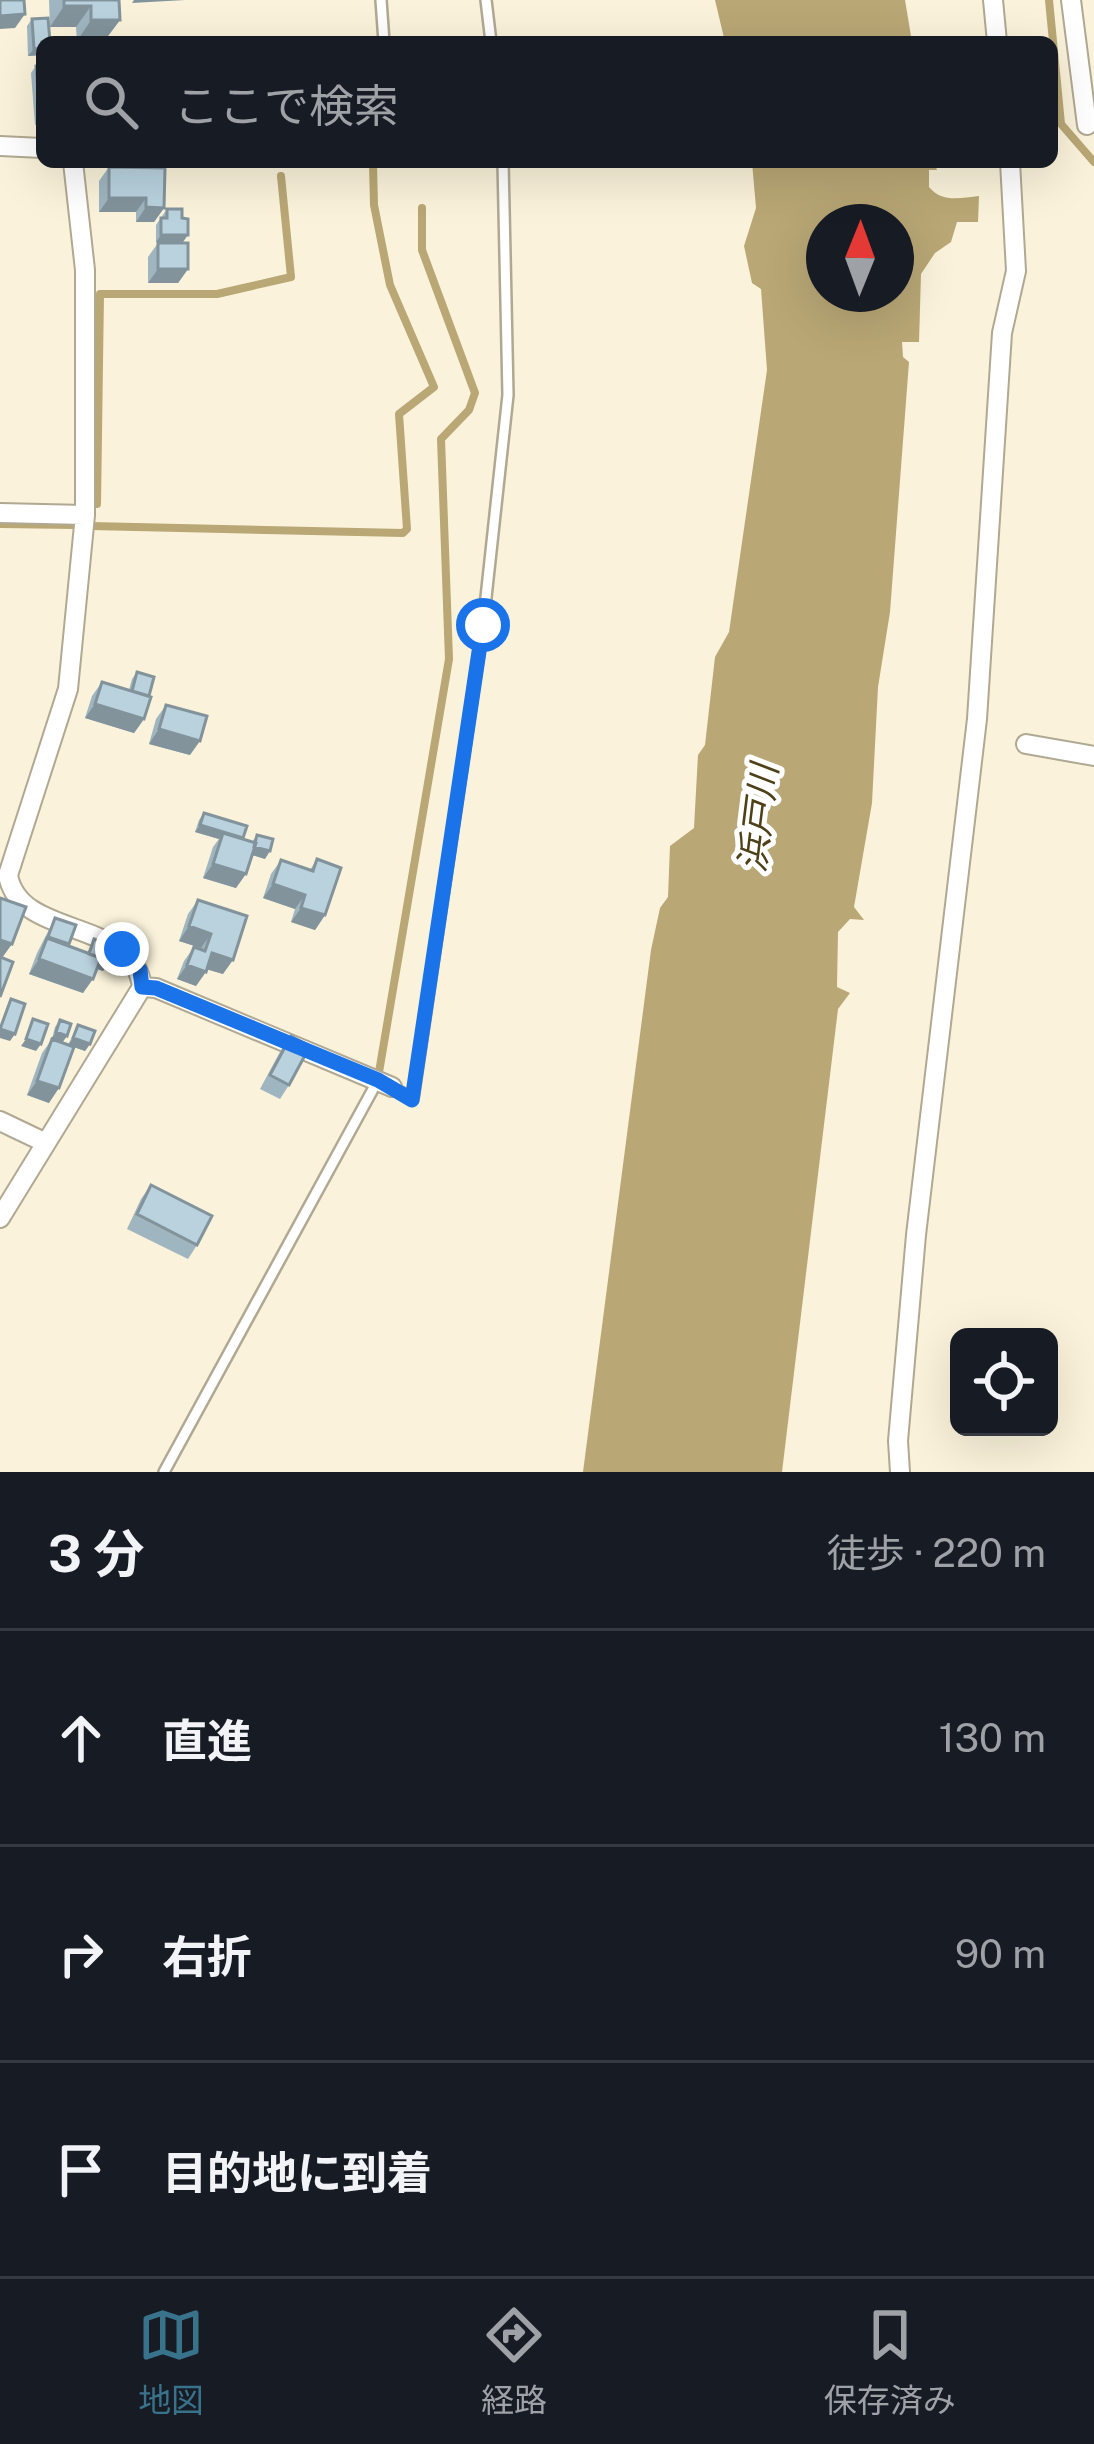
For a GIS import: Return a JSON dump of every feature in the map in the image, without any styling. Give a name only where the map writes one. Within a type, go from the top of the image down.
[{"type":"street","points":[[993,0],[996,36]]},
{"type":"street","points":[[1071,0],[1087,125]]},
{"type":"street","points":[[0,146],[36,148]]},
{"type":"street","points":[[0,1218],[142,987],[140,970],[122,949],[26,906],[11,893],[8,875],[68,689],[85,515],[86,271],[74,168]]},
{"type":"street","points":[[901,1472],[898,1441],[916,1235],[976,718],[1001,333],[1016,272],[1010,168]]},
{"type":"street","points":[[0,513],[85,515]]},
{"type":"street","points":[[1026,744],[1094,756]]},
{"type":"street","points":[[142,987],[156,988],[385,1084]]},
{"type":"street","points":[[0,1120],[46,1143]]},
{"type":"lane","points":[[381,0],[384,36]]},
{"type":"lane","points":[[486,0],[490,36]]},
{"type":"lane","points":[[164,1472],[385,1084],[412,1100],[483,625],[508,395],[503,168]]},
{"type":"water","points":[[715,0],[905,0],[911,36],[724,36]]},
{"type":"water","name":"浜戸川","points":[[753,168],[936,168],[929,170],[929,187],[934,192],[952,198],[979,196],[978,222],[957,222],[951,242],[935,253],[921,274],[919,342],[902,342],[903,357],[909,362],[890,612],[878,687],[872,803],[854,907],[864,920],[850,919],[838,932],[837,987],[850,993],[838,1009],[782,1472],[583,1472],[651,950],[660,908],[668,897],[670,846],[694,828],[698,755],[705,745],[715,657],[729,632],[767,370],[761,289],[752,283],[744,246],[756,208]]},
{"type":"building","points":[[0,0],[24,0],[25,14],[0,16]]},
{"type":"building","points":[[64,0],[119,0],[120,20],[91,20],[91,6],[64,6]]},
{"type":"building","points":[[48,18],[50,36],[36,36],[34,49],[32,19]]},
{"type":"building","points":[[109,168],[165,168],[164,208],[146,207],[146,198],[109,198]]},
{"type":"building","points":[[167,209],[182,209],[188,235],[161,235],[161,218],[167,218]]},
{"type":"building","points":[[158,243],[188,243],[188,269],[158,269]]},
{"type":"building","points":[[137,672],[154,677],[149,696],[132,691]]},
{"type":"building","points":[[102,682],[151,697],[144,719],[95,704]]},
{"type":"building","points":[[166,705],[207,716],[200,741],[159,729]]},
{"type":"building","points":[[204,813],[247,826],[243,838],[200,825]]},
{"type":"building","points":[[223,833],[256,843],[246,874],[213,864]]},
{"type":"building","points":[[257,835],[273,839],[270,851],[254,847]]},
{"type":"building","points":[[317,859],[341,868],[325,915],[301,908],[305,895],[273,884],[281,860],[313,871]]},
{"type":"building","points":[[0,898],[26,907],[12,944],[0,940]]},
{"type":"building","points":[[198,900],[247,916],[233,960],[212,953],[206,972],[187,965],[194,947],[205,951],[211,934],[189,926]]},
{"type":"building","points":[[55,918],[76,925],[69,944],[48,937]]},
{"type":"building","points":[[47,938],[101,958],[93,979],[39,959]]},
{"type":"building","points":[[94,939],[115,946],[108,964],[89,954]]},
{"type":"building","points":[[0,957],[13,962],[0,997]]},
{"type":"building","points":[[11,999],[25,1004],[15,1034],[0,1029]]},
{"type":"building","points":[[33,1019],[48,1024],[41,1044],[26,1039]]},
{"type":"building","points":[[60,1020],[71,1024],[67,1036],[56,1032]]},
{"type":"building","points":[[78,1025],[95,1031],[90,1044],[73,1038]]},
{"type":"building","points":[[291,1036],[310,1046],[289,1085],[270,1075]]},
{"type":"building","points":[[52,1039],[74,1047],[59,1088],[37,1081]]},
{"type":"building","points":[[151,1185],[212,1216],[197,1245],[137,1214]]},
{"type":"waterway","points":[[1049,0],[1052,36]]},
{"type":"waterway","points":[[1058,93],[1061,124],[1094,162]]},
{"type":"waterway","points":[[91,526],[403,533],[407,529],[399,414],[434,387],[390,285],[374,205],[373,168]]},
{"type":"waterway","points":[[97,504],[100,294],[217,294],[291,277],[281,176]]},
{"type":"waterway","points":[[378,1078],[449,659],[441,439],[469,410],[475,393],[422,250],[422,208]]},
{"type":"waterway","points":[[0,524],[75,525]]},
{"type":"route","points":[[122,949],[140,970],[142,987],[156,988],[378,1080],[412,1100],[483,625]]}]
